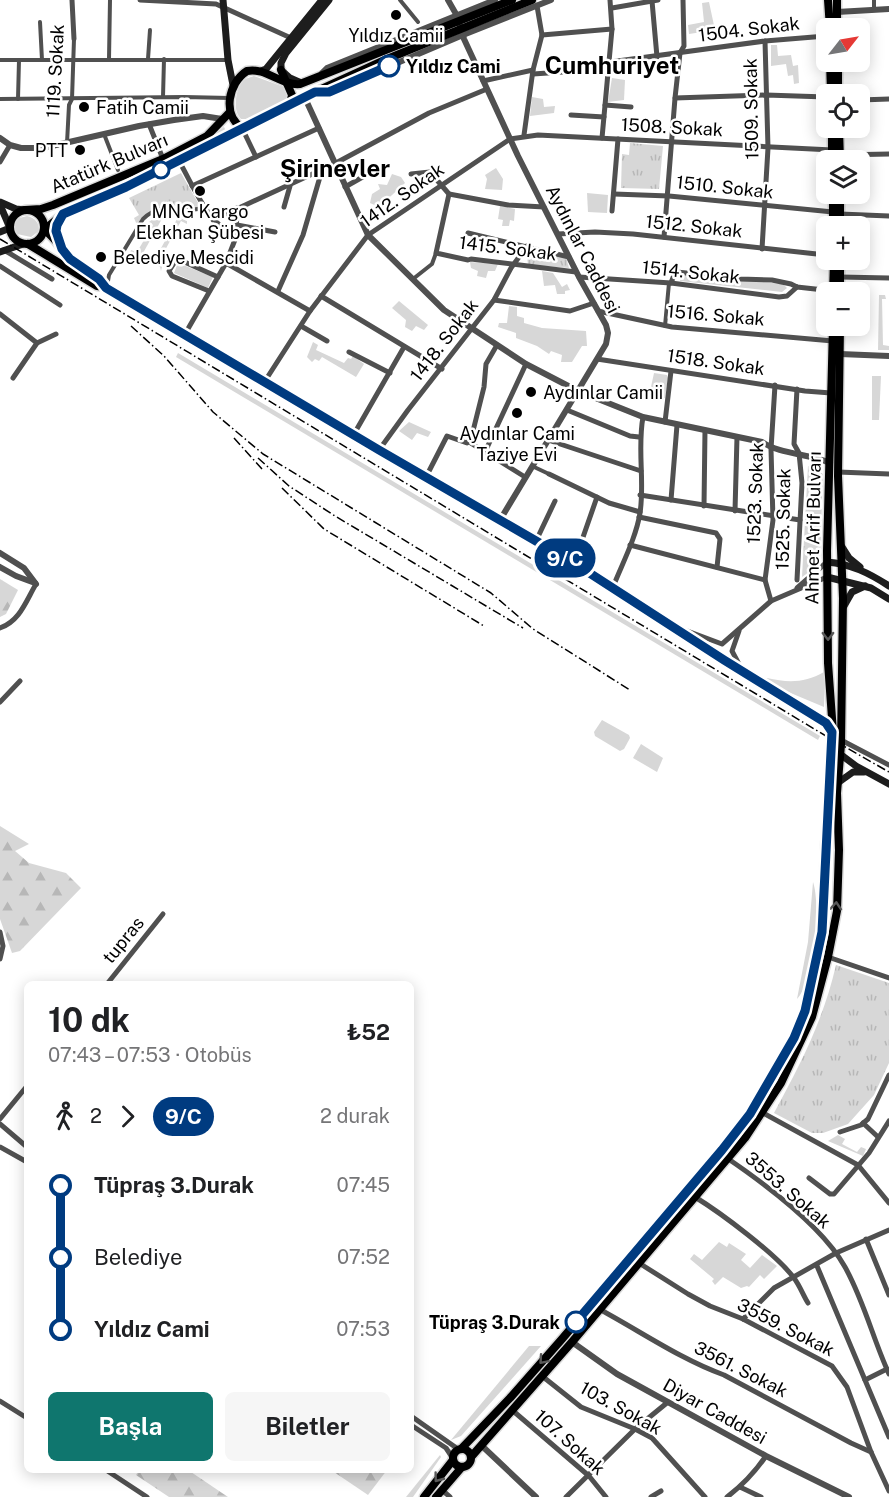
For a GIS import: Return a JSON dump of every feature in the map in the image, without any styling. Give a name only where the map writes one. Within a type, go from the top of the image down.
[{"type":"main road","points":[[261,72],[266,69],[322,0]]},
{"type":"main road","points":[[290,104],[292,95],[281,70],[281,63],[286,53],[329,0]]},
{"type":"main road","points":[[223,3],[228,60],[233,85],[230,112],[236,124],[242,128],[290,104],[306,101],[315,92],[512,0]]},
{"type":"main road","points":[[828,0],[829,18]]},
{"type":"main road","points":[[837,0],[837,18]]},
{"type":"main road","points":[[233,85],[246,71],[261,72],[296,84],[460,24],[535,3]]},
{"type":"main road","points":[[281,70],[292,80],[303,82]]},
{"type":"main road","name":"Atatürk Bulvarı","points":[[25,210],[41,209],[60,202],[163,159],[207,136],[230,112]]},
{"type":"main road","name":"Atatürk Bulvarı","points":[[44,230],[63,214],[179,161],[242,128]]},
{"type":"main road","points":[[60,202],[53,208],[53,212],[56,215],[63,214]]},
{"type":"main road","points":[[0,203],[39,215],[44,230],[55,239],[70,259],[99,279],[106,288]]},
{"type":"main road","points":[[0,203],[14,238],[97,286],[106,288],[574,563],[826,723],[832,732]]},
{"type":"main road","points":[[835,204],[837,216]]},
{"type":"main road","points":[[835,216],[838,204]]},
{"type":"main road","points":[[10,228],[10,223],[16,214],[25,210]]},
{"type":"main road","points":[[62,249],[56,231],[63,214]]},
{"type":"main road","points":[[0,232],[10,228]]},
{"type":"main road","points":[[2,251],[36,241],[44,230]]},
{"type":"main road","points":[[51,258],[46,250],[49,246],[62,249]]},
{"type":"main road","points":[[839,282],[840,270]]},
{"type":"main road","name":"Ahmet Arif Bulvarı","points":[[424,1497],[456,1454],[555,1347],[722,1150],[750,1114],[794,1038],[805,1011],[822,932],[832,732],[828,663],[827,562],[833,336]]},
{"type":"main road","name":"Ahmet Arif Bulvarı","points":[[471,1457],[572,1342],[763,1113],[781,1083],[807,1028],[828,957],[837,911],[837,793],[841,740],[843,608],[838,472],[840,336]]},
{"type":"main road","points":[[841,546],[849,558],[864,571],[889,586]]},
{"type":"main road","points":[[827,562],[841,563],[864,571]]},
{"type":"main road","points":[[827,577],[865,586],[889,599]]},
{"type":"main road","points":[[843,608],[852,592],[865,586]]},
{"type":"main road","points":[[808,712],[824,713],[832,710],[840,701]]},
{"type":"main road","points":[[840,754],[889,784]]},
{"type":"main road","points":[[839,782],[853,772],[867,772]]},
{"type":"main road","points":[[824,876],[838,878]]},
{"type":"main road","points":[[439,1494],[462,1467],[468,1465],[471,1457],[466,1450],[456,1454],[457,1466],[462,1467]]},
{"type":"street","name":"1119. Sokak","points":[[68,143],[74,39],[72,0]]},
{"type":"street","points":[[109,60],[110,0]]},
{"type":"street","points":[[140,0],[223,3],[291,38]]},
{"type":"street","points":[[400,0],[417,22]]},
{"type":"street","name":"Aydınlar Caddesi","points":[[448,0],[510,139],[608,333],[606,344],[500,520]]},
{"type":"street","points":[[460,24],[495,0]]},
{"type":"street","points":[[524,135],[533,72],[542,35],[535,3],[551,0]]},
{"type":"street","points":[[602,138],[612,29],[610,0]]},
{"type":"street","points":[[612,9],[658,0]]},
{"type":"street","points":[[664,237],[675,98],[680,53],[684,46],[683,0]]},
{"type":"street","points":[[874,0],[874,10]]},
{"type":"street","points":[[652,1],[657,57]]},
{"type":"street","points":[[837,12],[889,9]]},
{"type":"street","points":[[40,22],[42,60]]},
{"type":"street","points":[[542,35],[612,29]]},
{"type":"street","points":[[148,59],[150,30]]},
{"type":"street","name":"1504. Sokak","points":[[483,81],[533,72],[563,72],[610,62],[765,41],[816,37]]},
{"type":"street","name":"1509. Sokak","points":[[762,249],[768,148],[765,41]]},
{"type":"street","points":[[164,59],[164,98]]},
{"type":"street","points":[[0,60],[228,60]]},
{"type":"street","points":[[18,99],[19,60]]},
{"type":"street","points":[[213,220],[290,186],[429,113],[487,89]]},
{"type":"street","points":[[675,98],[766,95],[816,97]]},
{"type":"street","points":[[0,99],[230,98]]},
{"type":"street","points":[[870,100],[889,99]]},
{"type":"street","points":[[306,101],[368,235],[444,310],[526,364],[578,391],[643,417],[762,442],[771,449],[799,453],[830,463]]},
{"type":"street","points":[[605,105],[631,107]]},
{"type":"street","points":[[571,115],[604,117]]},
{"type":"street","points":[[0,138],[10,145],[30,149],[68,143],[149,124],[203,116],[222,120]]},
{"type":"street","points":[[149,124],[163,159]]},
{"type":"street","points":[[242,128],[256,157]]},
{"type":"street","points":[[192,186],[319,129]]},
{"type":"street","points":[[104,134],[118,170]]},
{"type":"street","name":"1508. Sokak","points":[[510,139],[524,135],[602,138],[768,148],[816,154]]},
{"type":"street","name":"1412. Sokak","points":[[265,381],[310,311],[368,235],[510,139]]},
{"type":"street","points":[[612,212],[618,139]]},
{"type":"street","points":[[0,162],[10,145]]},
{"type":"street","name":"1508. Sokak","points":[[870,155],[889,154]]},
{"type":"street","points":[[179,161],[213,220],[226,232],[236,237]]},
{"type":"street","points":[[278,291],[303,235],[322,170]]},
{"type":"street","points":[[411,174],[430,171],[440,186],[449,194],[508,205],[544,207]]},
{"type":"street","points":[[345,187],[368,174]]},
{"type":"street","points":[[284,207],[290,186]]},
{"type":"street","points":[[412,280],[432,264],[449,194]]},
{"type":"street","name":"1510. Sokak","points":[[614,194],[669,196],[765,207],[889,216]]},
{"type":"street","points":[[106,288],[109,275],[143,219],[149,214],[162,207],[185,211],[205,207]]},
{"type":"street","points":[[185,334],[226,263],[236,237],[237,208]]},
{"type":"street","points":[[237,225],[275,232]]},
{"type":"street","points":[[0,227],[10,228]]},
{"type":"street","name":"1512. Sokak","points":[[558,234],[595,232],[664,237],[816,254]]},
{"type":"street","points":[[468,233],[569,257]]},
{"type":"street","name":"1418. Sokak","points":[[379,450],[494,300],[527,246]]},
{"type":"street","points":[[2,251],[52,279]]},
{"type":"street","name":"1415. Sokak","points":[[436,253],[468,260],[515,263],[578,274]]},
{"type":"street","points":[[209,291],[172,276],[169,271],[171,266],[176,260],[180,260],[218,277]]},
{"type":"street","points":[[226,263],[310,311]]},
{"type":"street","points":[[0,266],[60,305]]},
{"type":"street","points":[[665,326],[670,283],[678,272],[772,280],[816,289]]},
{"type":"street","name":"1514. Sokak","points":[[578,274],[779,297],[787,296],[797,287]]},
{"type":"street","points":[[840,277],[889,278]]},
{"type":"street","points":[[321,296],[442,369]]},
{"type":"street","points":[[494,300],[570,310],[594,303]]},
{"type":"street","name":"1516. Sokak","points":[[598,311],[665,326],[833,341]]},
{"type":"street","points":[[0,314],[37,343]]},
{"type":"street","points":[[301,326],[327,341]]},
{"type":"street","points":[[14,378],[37,343],[56,333]]},
{"type":"street","points":[[469,442],[484,387],[486,364],[497,345]]},
{"type":"street","points":[[354,434],[404,347]]},
{"type":"street","points":[[349,352],[390,373]]},
{"type":"street","points":[[840,354],[889,356]]},
{"type":"street","name":"1518. Sokak","points":[[597,359],[831,393]]},
{"type":"street","points":[[485,452],[526,364]]},
{"type":"street","points":[[665,422],[671,371]]},
{"type":"street","name":"1523. Sokak","points":[[771,602],[765,580],[773,516],[771,449],[775,385]]},
{"type":"street","name":"1525. Sokak","points":[[797,389],[794,444],[799,453],[802,483],[797,580]]},
{"type":"street","points":[[567,410],[630,436],[639,437]]},
{"type":"street","points":[[613,587],[640,514],[639,437],[643,417]]},
{"type":"street","points":[[671,500],[677,425]]},
{"type":"street","points":[[704,506],[705,430]]},
{"type":"street","points":[[426,477],[447,436],[469,442],[525,477]]},
{"type":"street","points":[[735,511],[737,437]]},
{"type":"street","points":[[548,440],[640,471]]},
{"type":"street","points":[[531,466],[640,514],[716,533],[720,539],[717,567]]},
{"type":"street","points":[[838,472],[889,474]]},
{"type":"street","points":[[640,495],[800,520]]},
{"type":"street","points":[[574,563],[597,497]]},
{"type":"street","points":[[536,541],[555,501]]},
{"type":"street","points":[[630,546],[765,580]]},
{"type":"street","points":[[0,553],[24,568],[36,584]]},
{"type":"street","points":[[796,590],[827,562]]},
{"type":"street","points":[[0,567],[36,584]]},
{"type":"street","points":[[722,644],[771,602],[827,577]]},
{"type":"street","points":[[0,628],[18,616],[36,584]]},
{"type":"street","points":[[672,626],[722,644],[725,652],[716,655]]},
{"type":"street","points":[[739,629],[732,651],[743,671]]},
{"type":"street","points":[[0,702],[20,681]]},
{"type":"street","points":[[841,740],[889,765]]},
{"type":"street","name":"tupras","points":[[109,981],[163,914]]},
{"type":"street","points":[[0,932],[3,946],[0,959]]},
{"type":"street","points":[[828,957],[889,978]]},
{"type":"street","points":[[840,1132],[868,1119],[889,1075]]},
{"type":"street","points":[[0,1119],[24,1090]]},
{"type":"street","points":[[763,1113],[858,1165],[889,1203]]},
{"type":"street","points":[[809,1178],[833,1195],[869,1153],[889,1120]]},
{"type":"street","points":[[863,1123],[878,1137]]},
{"type":"street","points":[[0,1124],[24,1144]]},
{"type":"street","points":[[0,1147],[24,1160]]},
{"type":"street","name":"3553. Sokak","points":[[727,1158],[806,1221],[836,1254],[860,1301],[888,1371]]},
{"type":"street","points":[[695,1197],[759,1245],[794,1278],[808,1303]]},
{"type":"street","points":[[743,1319],[774,1288],[836,1254],[889,1230]]},
{"type":"street","points":[[866,1239],[889,1295]]},
{"type":"street","name":"3559. Sokak","points":[[639,1263],[710,1306],[743,1319],[832,1366],[847,1387],[871,1452],[889,1491]]},
{"type":"street","points":[[817,1266],[889,1437]]},
{"type":"street","name":"3561. Sokak","points":[[599,1309],[702,1367],[724,1375],[871,1452]]},
{"type":"street","name":"Diyar Caddesi","points":[[572,1342],[617,1374],[766,1456],[849,1497]]},
{"type":"street","points":[[865,1380],[888,1371]]},
{"type":"street","name":"103. Sokak","points":[[542,1376],[581,1407],[652,1438],[705,1497]]},
{"type":"street","points":[[0,1401],[24,1416]]},
{"type":"street","points":[[566,1497],[590,1476],[635,1429],[668,1402]]},
{"type":"street","name":"107. Sokak","points":[[512,1410],[590,1476],[606,1497]]},
{"type":"street","points":[[414,1419],[456,1454]]},
{"type":"street","points":[[414,1427],[456,1454]]},
{"type":"street","points":[[481,1445],[536,1497]]},
{"type":"street","points":[[727,1497],[756,1471],[766,1456]]},
{"type":"street","points":[[111,1473],[147,1497]]},
{"type":"street","points":[[740,1487],[761,1497]]},
{"type":"street","points":[[651,1497],[661,1491]]},
{"type":"street","points":[[439,1494],[450,1497]]},
{"type":"green space","points":[[709,2],[715,30],[689,34],[688,25],[704,22],[702,3]]},
{"type":"green space","points":[[771,45],[777,45],[778,56],[791,55],[793,66],[798,65],[799,83],[794,84],[793,75],[788,76],[786,64],[771,66]]},
{"type":"green space","points":[[254,76],[284,87],[287,93],[286,100],[252,119],[241,119],[236,106],[238,89],[242,80]]},
{"type":"green space","points":[[612,78],[625,80],[624,100],[608,102]]},
{"type":"green space","points":[[532,97],[543,99],[544,107],[555,106],[554,113],[530,116]]},
{"type":"green space","points":[[224,127],[227,133],[60,212],[58,210],[58,207],[207,139]]},
{"type":"green space","points":[[630,143],[663,146],[659,189],[621,188],[622,154],[629,155]]},
{"type":"green space","points":[[496,168],[503,179],[502,190],[485,189],[487,179],[485,175]]},
{"type":"green space","points":[[181,173],[201,208],[165,206],[151,211],[137,225],[134,218],[139,215],[129,198]]},
{"type":"green space","points":[[392,174],[401,177],[405,183],[379,207],[370,203],[372,194],[380,189],[378,184],[387,185]]},
{"type":"green space","points":[[587,193],[608,195],[607,213],[588,212]]},
{"type":"green space","points":[[500,206],[515,209],[514,221],[510,220],[509,226],[502,226],[503,220],[498,219]]},
{"type":"green space","points":[[160,214],[168,214],[169,217],[164,215],[142,255],[145,258],[144,263],[141,263],[143,259],[132,253],[129,256],[131,250],[137,252],[153,225],[149,222]]},
{"type":"green space","points":[[175,215],[187,221],[187,224],[181,221],[158,263],[162,267],[161,271],[160,267],[149,261],[147,265],[146,263],[149,259],[154,261],[177,219]]},
{"type":"green space","points":[[27,216],[36,221],[39,228],[39,231],[31,237],[17,234],[13,225],[16,219]]},
{"type":"green space","points":[[532,251],[566,257],[569,268],[528,265],[527,256]]},
{"type":"green space","points":[[470,262],[498,264],[495,271],[488,271],[486,278],[477,276],[478,271],[471,268]]},
{"type":"green space","points":[[178,263],[213,277],[208,288],[174,273]]},
{"type":"green space","points":[[542,271],[553,273],[562,287],[567,284],[570,290],[565,291],[565,294],[557,294],[555,285],[544,286]]},
{"type":"green space","points":[[682,274],[783,284],[787,288],[782,292],[680,281]]},
{"type":"green space","points":[[879,295],[885,295],[886,299],[882,299],[883,345],[889,346],[889,350],[878,350]]},
{"type":"green space","points":[[399,301],[428,325],[424,330],[416,326],[412,331],[405,327],[406,320],[392,308]]},
{"type":"green space","points":[[509,306],[517,307],[517,316],[524,318],[524,323],[542,328],[586,331],[587,346],[582,346],[572,362],[561,362],[562,355],[551,351],[549,354],[537,346],[516,338],[516,333],[498,327],[499,323],[507,323]]},
{"type":"green space","points":[[313,342],[318,345],[316,350],[344,363],[353,356],[364,364],[356,377],[322,357],[319,361],[315,359],[312,362],[307,357]]},
{"type":"green space","points":[[178,353],[820,736],[818,740],[176,357]]},
{"type":"green space","points":[[654,373],[667,375],[665,398],[649,396]]},
{"type":"green space","points":[[872,376],[881,376],[879,420],[872,420]]},
{"type":"green space","points":[[409,422],[431,432],[428,437],[417,433],[412,440],[399,431]]},
{"type":"green space","points":[[808,466],[823,474],[820,560],[816,567],[802,577]]},
{"type":"green space","points":[[0,579],[18,590],[6,614],[0,617]]},
{"type":"green space","points":[[824,672],[824,707],[762,681],[767,678],[782,681],[803,680]]},
{"type":"green space","points":[[602,720],[629,735],[630,738],[624,749],[620,751],[595,736],[594,732]]},
{"type":"green space","points":[[641,744],[663,758],[657,772],[633,758]]},
{"type":"green space","points":[[0,826],[29,844],[15,851],[29,863],[66,873],[81,888],[20,951],[12,953],[0,919]]},
{"type":"green space","points":[[813,882],[816,907],[815,942],[808,976],[797,999],[808,942]]},
{"type":"green space","points":[[836,965],[889,983],[889,1063],[874,1095],[848,1124],[823,1133],[812,1133],[774,1113],[818,1023]]},
{"type":"green space","points":[[838,1135],[845,1139],[842,1144],[857,1152],[861,1147],[866,1149],[863,1156],[828,1141]]},
{"type":"green space","points":[[719,1242],[727,1247],[729,1243],[746,1254],[741,1260],[750,1268],[762,1255],[777,1266],[764,1279],[760,1275],[749,1287],[741,1288],[723,1277],[715,1285],[712,1281],[714,1279],[690,1259],[694,1254],[702,1260]]},
{"type":"green space","points":[[529,1346],[541,1346],[461,1436],[451,1440]]},
{"type":"green space","points":[[440,1455],[441,1457],[413,1497],[406,1497]]},
{"type":"green space","points":[[137,1473],[192,1473],[228,1497],[169,1497],[136,1475]]},
{"type":"green space","points":[[335,1473],[385,1473],[368,1495]]},
{"type":"railway","points":[[0,239],[889,772]]},
{"type":"railway","points":[[131,326],[164,356],[213,412],[263,454],[491,593],[533,629],[630,690]]},
{"type":"railway","points":[[234,438],[262,469]]},
{"type":"railway","points":[[258,458],[289,486],[335,516],[523,628]]},
{"type":"railway","points":[[282,488],[324,529],[484,626]]},
{"type":"bus line","name":"9/C","points":[[389,66],[329,92],[315,92],[126,187],[63,214],[56,231],[62,249],[70,259],[99,279],[106,288],[578,565],[830,727],[832,732],[822,932],[805,1011],[794,1038],[750,1114],[576,1322]]},
{"type":"place","name":"Yıldız Camii","points":[[396,15]]},
{"type":"place","name":"Yıldız Cami","points":[[389,66]]},
{"type":"place","name":"Fatih Camii","points":[[84,107]]},
{"type":"place","name":"PTT","points":[[80,150]]},
{"type":"place","name":"MNG Kargo Elekhan Şübesi","points":[[200,191]]},
{"type":"place","name":"Belediye Mescidi","points":[[101,257]]},
{"type":"place","name":"Aydınlar Camii","points":[[531,392]]},
{"type":"place","name":"Aydınlar Cami Taziye Evi","points":[[517,413]]},
{"type":"place","name":"Tüpraş 3.Durak","points":[[576,1322]]},
{"type":"district","name":"Cumhuriyet","points":[[612,65]]},
{"type":"district","name":"Şirinevler","points":[[335,168]]}]
